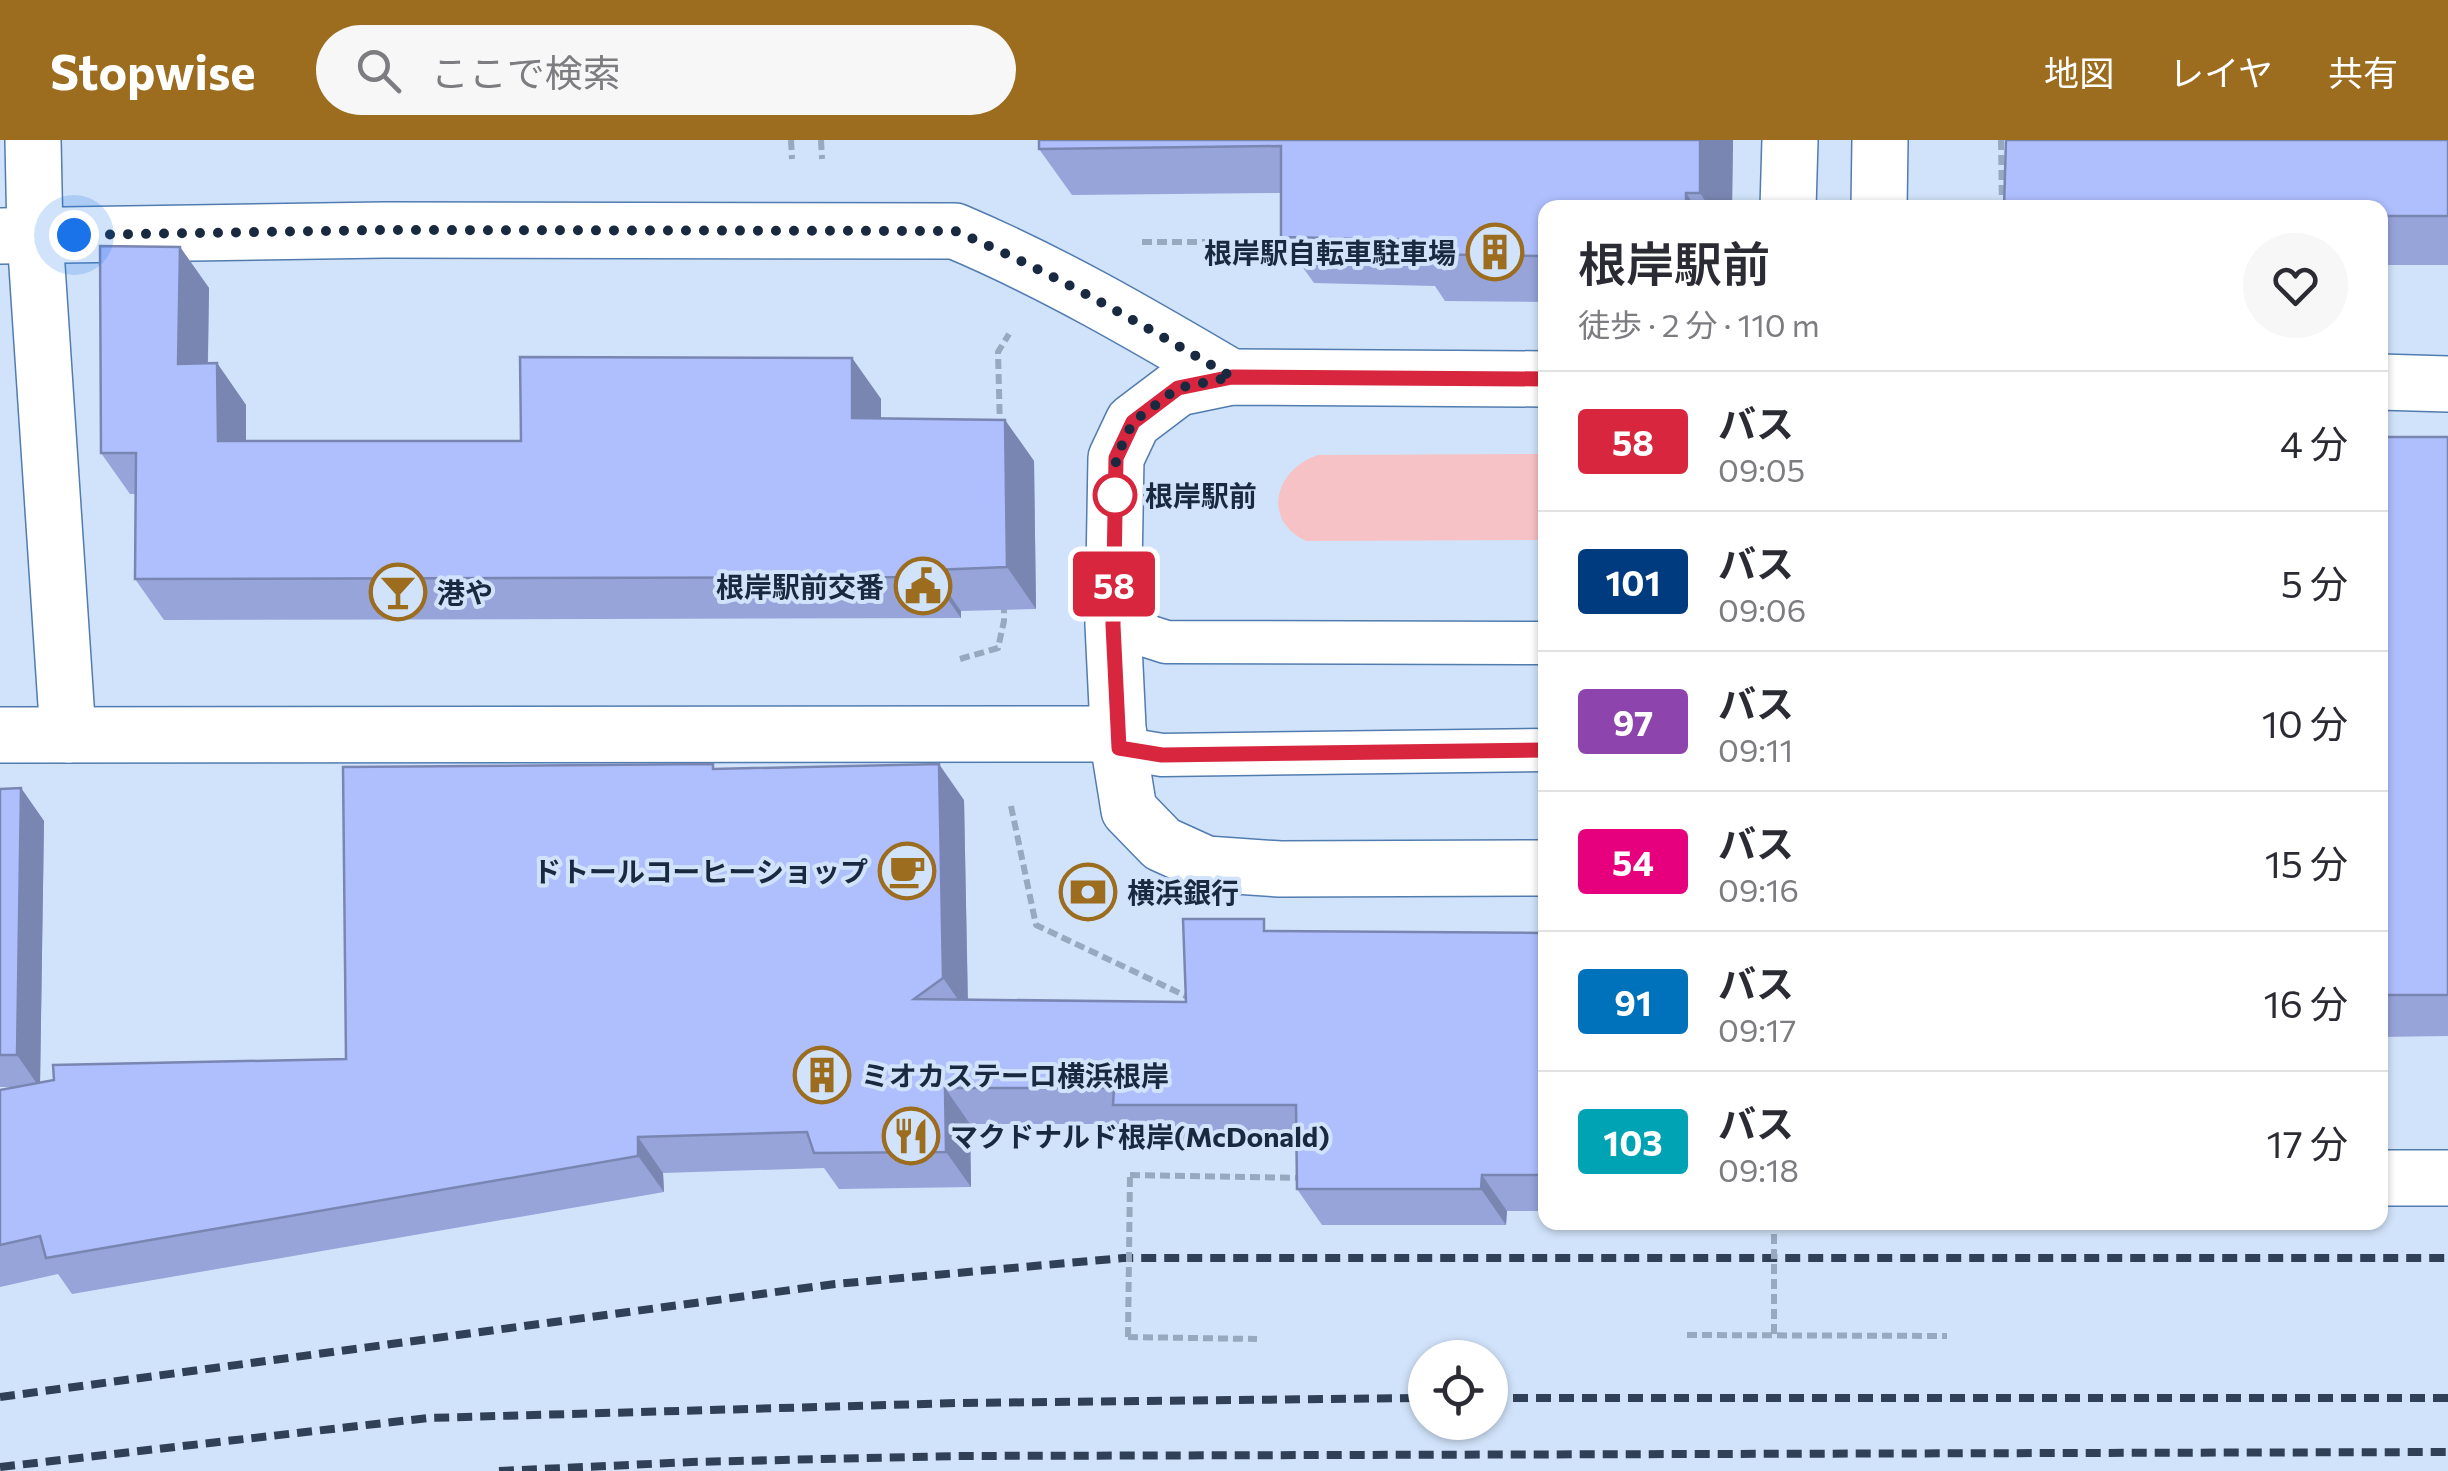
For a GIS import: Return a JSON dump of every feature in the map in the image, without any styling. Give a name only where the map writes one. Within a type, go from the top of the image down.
[{"type":"street","points":[[33,140],[18,236],[68,735]]},
{"type":"street","points":[[1788,200],[1790,140]]},
{"type":"street","points":[[1878,200],[1880,140]]},
{"type":"street","points":[[18,236],[385,230],[955,231],[1073,285],[1232,377]]},
{"type":"street","points":[[1538,379],[1232,377],[1178,388],[1133,422],[1116,458],[1113,625],[1119,741],[1129,810],[1162,844],[1206,864],[1280,869],[1538,868]]},
{"type":"street","points":[[2388,382],[2448,384]]},
{"type":"street","points":[[0,735],[1119,741]]},
{"type":"street","points":[[2388,1178],[2448,1178]]},
{"type":"lane","points":[[1113,625],[1166,642],[1538,643]]},
{"type":"lane","points":[[1119,741],[1162,755],[1538,750]]},
{"type":"path","points":[[2002,140],[2002,200]]},
{"type":"path","points":[[1134,242],[1305,242]]},
{"type":"path","points":[[1000,448],[998,352],[1016,323]]},
{"type":"path","points":[[947,662],[998,648],[1004,621],[1004,582]]},
{"type":"path","points":[[1010,799],[1036,925],[1202,1004]]},
{"type":"path","points":[[1257,1338],[1128,1337],[1130,1175],[1322,1178]]},
{"type":"path","points":[[1774,1230],[1774,1334]]},
{"type":"path","points":[[1687,1335],[1947,1336]]},
{"type":"shaded area","points":[[1538,454],[1538,540],[1306,541],[1283,521],[1279,495],[1292,471],[1318,455]]},
{"type":"building","points":[[1039,140],[1700,140],[1700,193],[1686,193],[1686,200],[1538,200],[1538,256],[1412,254],[1413,240],[1281,237],[1281,146],[1039,149]]},
{"type":"building","points":[[2006,140],[2448,140],[2448,216],[2388,216],[2388,200],[2004,200]]},
{"type":"building","points":[[100,246],[180,247],[178,364],[217,363],[218,441],[521,441],[520,357],[852,358],[852,418],[1005,420],[1007,567],[932,570],[932,577],[135,579],[136,453],[101,453]]},
{"type":"building","points":[[2388,437],[2448,437],[2448,995],[2388,995]]},
{"type":"building","points":[[713,764],[713,769],[939,764],[943,978],[914,999],[1186,1002],[1183,919],[1264,919],[1264,931],[1538,933],[1538,1175],[1482,1175],[1481,1189],[1297,1189],[1296,1105],[1113,1105],[1114,1088],[945,1088],[946,1152],[814,1153],[807,1132],[638,1137],[638,1156],[46,1258],[40,1236],[0,1245],[0,1090],[54,1080],[53,1065],[346,1059],[343,767]]},
{"type":"building","points":[[21,788],[17,1055],[0,1055],[0,789]]},
{"type":"railway","points":[[0,1397],[835,1284],[1123,1258],[2448,1258]]},
{"type":"railway","points":[[0,1467],[428,1418],[959,1403],[1408,1398]]},
{"type":"railway","points":[[1508,1398],[2448,1398]]},
{"type":"railway","points":[[499,1471],[958,1456],[2448,1452]]},
{"type":"bus line","name":"58","points":[[1538,379],[1232,377],[1178,388],[1133,422],[1116,458],[1113,625],[1119,748],[1162,755],[1538,750]]},
{"type":"place","name":"根岸駅自転車駐車場","points":[[1495,252]]},
{"type":"place","name":"根岸駅前","points":[[1115,495]]},
{"type":"place","name":"根岸駅前交番","points":[[923,586]]},
{"type":"place","name":"港や","points":[[398,592]]},
{"type":"place","name":"ドトールコーヒーショップ","points":[[907,871]]},
{"type":"place","name":"横浜銀行","points":[[1088,892]]},
{"type":"place","name":"ミオカステーロ横浜根岸","points":[[822,1075]]},
{"type":"place","name":"マクドナルド根岸(McDonald)","points":[[911,1136]]},
{"type":"route","points":[[74,235],[385,230],[955,231],[1088,293],[1232,377],[1178,388],[1133,422],[1116,458],[1115,495]]}]
